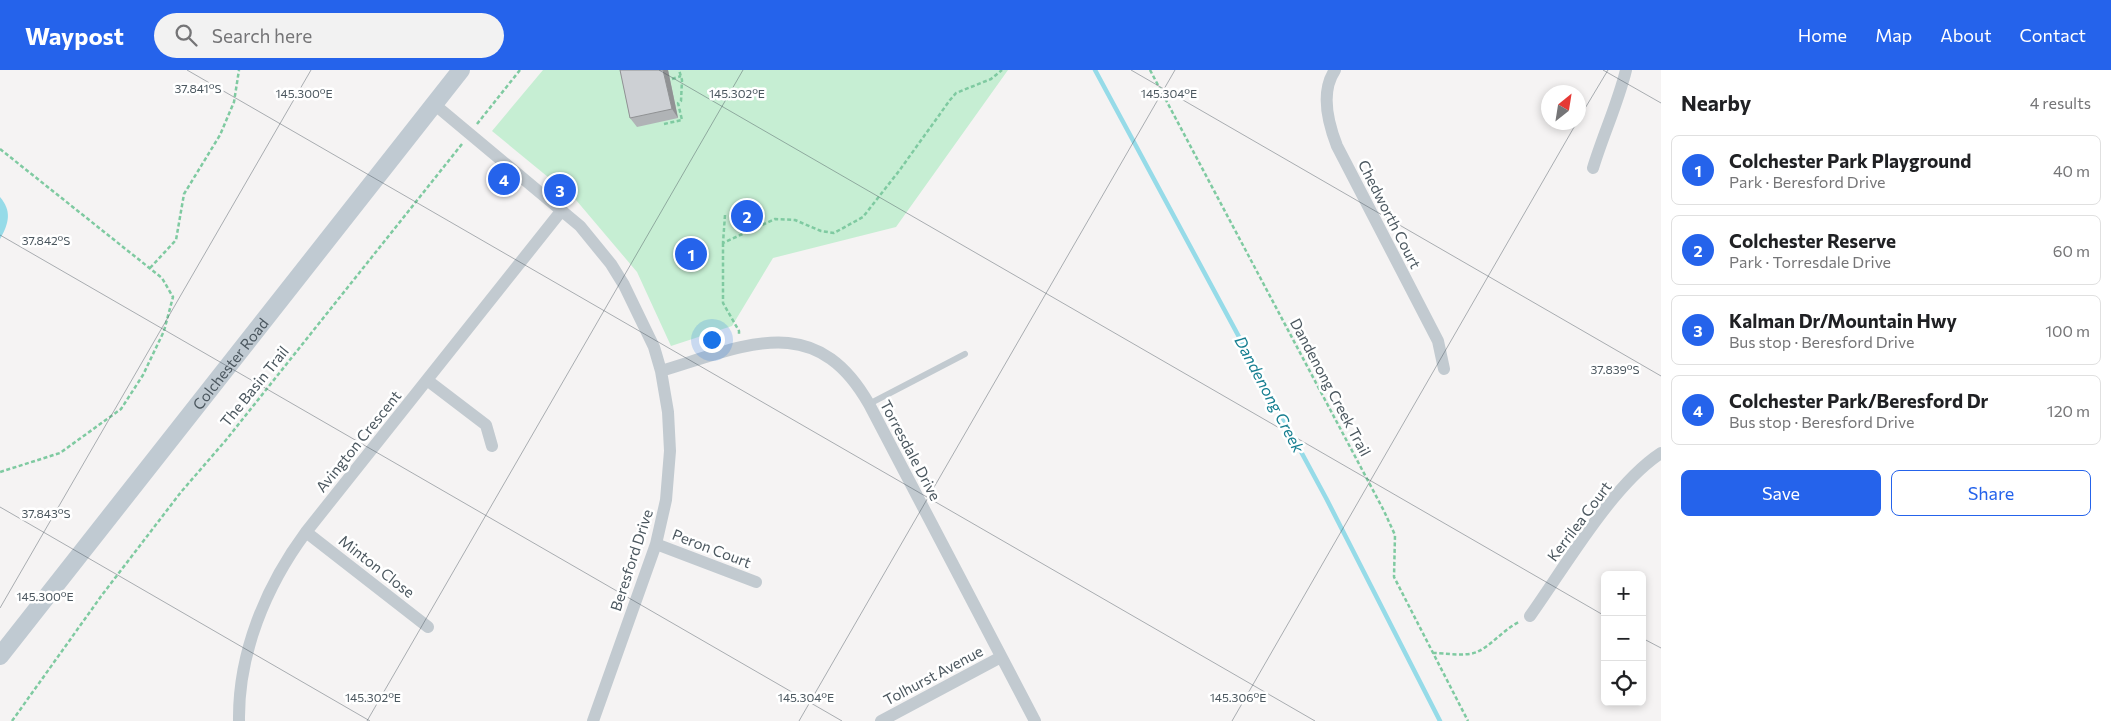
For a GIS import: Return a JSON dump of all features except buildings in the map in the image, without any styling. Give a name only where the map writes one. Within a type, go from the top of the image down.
[{"type":"main road","name":"Colchester Road","points":[[0,656],[461,70]]},
{"type":"street","points":[[1593,168],[1622,89],[1626,70]]},
{"type":"street","name":"Chedworth Court","points":[[1330,72],[1327,104],[1328,123],[1337,146],[1438,341],[1444,369]]},
{"type":"street","name":"Beresford Drive","points":[[434,104],[580,226],[624,285],[654,347],[662,371],[668,412],[670,451],[666,500],[656,544],[593,721]]},
{"type":"street","name":"Avington Crescent","points":[[239,721],[242,675],[257,621],[286,561],[306,532],[562,210]]},
{"type":"street","name":"Torresdale Drive","points":[[662,371],[737,348],[765,342],[786,342],[803,345],[833,360],[852,379],[869,404],[1035,721]]},
{"type":"street","points":[[427,380],[486,426],[492,446]]},
{"type":"street","name":"Kerrilea Court","points":[[1530,616],[1605,510],[1640,470],[1661,453]]},
{"type":"street","name":"Minton Close","points":[[306,532],[428,627]]},
{"type":"street","name":"Peron Court","points":[[656,544],[756,582]]},
{"type":"street","name":"Tolhurst Avenue","points":[[881,721],[1001,657]]},
{"type":"lane","points":[[869,404],[965,354]]},
{"type":"path","points":[[150,268],[176,240],[184,194],[220,134],[234,102],[239,70]]},
{"type":"path","name":"The Basin Trail","points":[[12,721],[102,595],[181,492],[244,417],[520,70]]},
{"type":"path","points":[[664,124],[682,120],[678,103],[681,101],[681,76],[678,70]]},
{"type":"path","points":[[723,243],[775,219],[795,220],[821,231],[834,233],[863,217],[956,93],[991,79],[1002,70]]},
{"type":"path","name":"Dandenong Creek Trail","points":[[1150,70],[1384,511],[1395,534],[1394,577],[1468,721]]},
{"type":"path","points":[[672,79],[681,76]]},
{"type":"path","points":[[0,149],[162,278],[173,297],[164,331],[143,375],[120,409],[60,453],[0,472]]},
{"type":"path","points":[[725,215],[723,303],[739,330],[737,348]]},
{"type":"path","points":[[1433,653],[1475,653],[1506,628],[1530,616]]},
{"type":"green space","points":[[543,70],[1008,70],[896,227],[773,258],[732,326],[671,346],[637,272],[576,200],[492,131]]},
{"type":"water","points":[[0,197],[8,212],[8,217],[0,239]]},
{"type":"waterway","name":"Dandenong Creek","points":[[1095,70],[1326,498],[1440,721]]},
{"type":"place","name":"Colchester Park/Beresford Dr","points":[[504,179]]},
{"type":"place","name":"Kalman Dr/Mountain Hwy","points":[[560,190]]},
{"type":"place","name":"Colchester Reserve","points":[[747,216]]},
{"type":"place","name":"Colchester Park Playground","points":[[691,254]]}]
